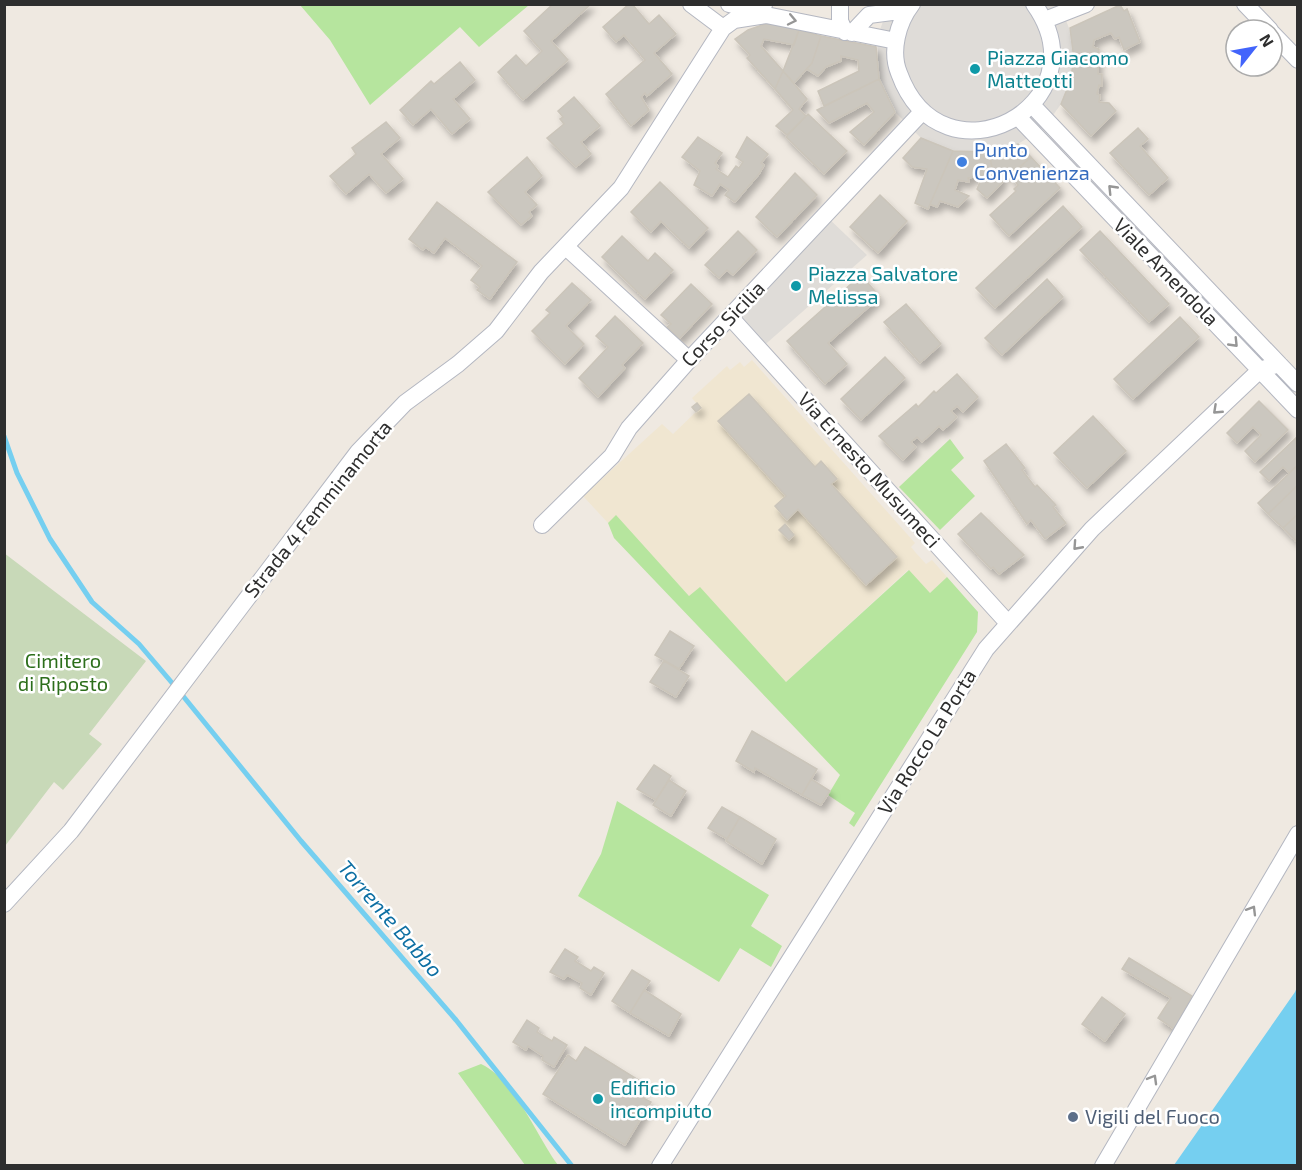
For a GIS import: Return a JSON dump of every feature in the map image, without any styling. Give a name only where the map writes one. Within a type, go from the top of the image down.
[{"type":"street","points":[[691,4],[729,17],[766,15],[896,41]]},
{"type":"street","points":[[722,4],[729,17]]},
{"type":"street","name":"Strada 4 Femminamorta","points":[[4,904],[71,831],[358,452],[405,403],[459,364],[496,331],[542,272],[621,188],[729,17],[746,8],[765,4]]},
{"type":"street","points":[[840,4],[840,21],[849,33]]},
{"type":"street","points":[[910,8],[896,41],[896,67],[905,92],[922,112],[944,126],[969,132],[995,129],[1019,118],[1045,87],[1051,65],[1051,42],[1045,20],[1034,4]]},
{"type":"street","points":[[1045,20],[1086,4]]},
{"type":"street","points":[[1245,4],[1258,18]]},
{"type":"street","points":[[849,33],[869,15],[910,8]]},
{"type":"street","points":[[1284,45],[1298,60]]},
{"type":"street","name":"Viale Amendola","points":[[1032,105],[1298,384]]},
{"type":"street","name":"Corso Sicilia","points":[[542,525],[612,456],[629,428],[689,360],[731,318],[922,112]]},
{"type":"street","name":"Viale Amendola","points":[[1019,118],[1298,410]]},
{"type":"street","points":[[566,247],[689,360]]},
{"type":"street","name":"Via Ernesto Musumeci","points":[[731,318],[1007,622]]},
{"type":"street","points":[[1260,370],[1279,364]]},
{"type":"street","name":"Via Rocco La Porta","points":[[660,1166],[986,649],[1007,622],[1092,529],[1260,370]]},
{"type":"street","points":[[1103,1166],[1298,834]]},
{"type":"shaded area","name":"Piazza Giacomo Matteotti","points":[[889,5],[1060,5],[1072,36],[1074,59],[1070,82],[1061,104],[1048,122],[1034,134],[1018,144],[989,152],[953,151],[921,138],[895,112],[879,79],[877,38]]},
{"type":"shaded area","name":"Piazza Salvatore Melissa","points":[[826,216],[867,255],[759,350],[731,318]]},
{"type":"shaded area","points":[[752,360],[915,543],[911,547],[916,553],[926,564],[932,560],[947,577],[930,593],[908,570],[786,682],[700,588],[690,597],[616,516],[608,523],[583,496],[662,424],[673,434],[700,408],[692,398],[727,366],[730,370],[740,362],[744,367]]},
{"type":"green space","points":[[300,5],[529,5],[479,47],[460,27],[370,105],[330,40]]},
{"type":"green space","points":[[950,439],[964,458],[951,470],[975,496],[940,530],[899,487]]},
{"type":"green space","points":[[616,515],[689,596],[700,587],[786,682],[909,570],[930,593],[947,577],[978,612],[977,632],[854,827],[849,823],[855,813],[828,795],[840,775],[614,538],[608,523]]},
{"type":"green space","name":"Cimitero di Riposto","points":[[4,553],[146,661],[89,734],[102,744],[63,790],[54,782],[5,846]]},
{"type":"green space","points":[[617,801],[769,895],[751,926],[782,946],[771,967],[740,948],[719,982],[578,896],[601,854]]},
{"type":"green space","points":[[481,1064],[504,1082],[515,1095],[558,1165],[525,1165],[458,1073]]},
{"type":"water","points":[[1297,987],[1297,1165],[1174,1165],[1295,992]]},
{"type":"building","points":[[553,4],[591,4],[551,41],[568,60],[523,100],[498,72],[516,55],[526,66],[542,51],[524,31]]},
{"type":"building","points":[[629,4],[632,4],[649,24],[659,15],[676,34],[654,53],[672,74],[647,96],[645,93],[641,97],[649,110],[631,126],[606,94],[645,60],[624,35],[616,42],[603,27]]},
{"type":"building","points":[[1120,5],[1124,11],[1127,9],[1140,42],[1124,50],[1119,37],[1115,39],[1111,33],[1094,40],[1093,47],[1099,49],[1098,74],[1102,74],[1102,86],[1099,85],[1097,94],[1100,95],[1099,102],[1109,103],[1116,111],[1091,136],[1061,104],[1070,82],[1074,59],[1070,28]]},
{"type":"building","points":[[768,23],[799,30],[794,45],[764,39],[761,46],[783,71],[775,89],[747,58],[750,55],[735,39],[748,30]]},
{"type":"building","points":[[799,30],[821,36],[812,63],[794,83],[783,71]]},
{"type":"building","points":[[821,36],[876,47],[879,79],[824,106],[818,91],[859,71],[858,60],[841,56],[841,61],[826,67],[818,76],[807,69],[812,63]]},
{"type":"building","points":[[460,62],[475,80],[453,99],[470,119],[452,134],[431,109],[413,125],[400,110],[431,81],[434,84]]},
{"type":"building","points":[[783,71],[807,99],[799,109],[806,116],[787,135],[776,126],[793,110],[775,89]]},
{"type":"building","points":[[879,79],[895,112],[864,145],[850,132],[874,112],[867,103],[829,123],[817,110]]},
{"type":"building","points":[[574,97],[600,126],[581,142],[591,154],[576,167],[547,138],[564,124],[560,119],[563,117],[558,111]]},
{"type":"building","points":[[808,114],[847,151],[824,174],[786,137]]},
{"type":"building","points":[[386,122],[400,138],[381,154],[403,179],[386,193],[369,174],[346,194],[330,176],[356,154],[352,148]]},
{"type":"building","points":[[1138,128],[1148,139],[1140,146],[1168,178],[1149,195],[1110,153]]},
{"type":"building","points":[[698,137],[722,153],[715,163],[718,166],[716,169],[728,177],[736,166],[739,168],[743,162],[736,157],[747,137],[768,154],[761,163],[764,165],[759,174],[735,202],[725,195],[729,190],[720,184],[712,196],[694,185],[700,171],[682,157]]},
{"type":"building","points":[[921,138],[953,151],[928,209],[915,203],[927,169],[912,167],[903,158]]},
{"type":"building","points":[[1018,144],[1031,157],[1013,173],[1010,169],[1001,179],[1003,182],[987,198],[977,189],[983,175],[992,167],[989,152]]},
{"type":"building","points":[[953,151],[989,152],[992,167],[983,175],[968,178],[969,182],[958,180],[955,190],[969,196],[958,207],[940,201],[937,207],[930,204]]},
{"type":"building","points":[[527,157],[542,176],[525,192],[537,205],[529,212],[532,216],[521,225],[488,192]]},
{"type":"building","points":[[1031,157],[1060,188],[1009,236],[990,215],[1016,191],[1014,189],[1018,185],[1010,176]]},
{"type":"building","points":[[795,173],[817,195],[777,237],[756,217]]},
{"type":"building","points":[[660,182],[708,228],[689,248],[661,221],[651,232],[631,212]]},
{"type":"building","points":[[880,195],[907,221],[878,253],[850,227]]},
{"type":"building","points":[[437,202],[517,262],[490,299],[477,290],[480,287],[471,280],[482,266],[445,238],[434,253],[425,247],[423,250],[409,239]]},
{"type":"building","points":[[1063,206],[1082,227],[995,308],[976,288]]},
{"type":"building","points":[[738,231],[757,250],[733,275],[727,270],[719,278],[705,265]]},
{"type":"building","points":[[1100,231],[1169,304],[1149,322],[1080,250]]},
{"type":"building","points":[[622,236],[648,261],[655,253],[673,270],[645,299],[602,257]]},
{"type":"building","points":[[861,275],[880,297],[828,343],[847,364],[825,384],[787,341]]},
{"type":"building","points":[[1047,279],[1063,297],[1002,355],[985,338]]},
{"type":"building","points":[[572,283],[591,300],[566,326],[584,344],[565,364],[532,331],[550,313],[546,310]]},
{"type":"building","points":[[691,284],[712,304],[679,339],[667,327],[671,324],[661,315]]},
{"type":"building","points":[[906,304],[941,344],[920,363],[884,322]]},
{"type":"building","points":[[615,316],[643,343],[622,365],[625,368],[598,397],[579,378],[608,347],[596,336]]},
{"type":"building","points":[[1180,317],[1199,337],[1133,399],[1114,379]]},
{"type":"building","points":[[885,357],[905,378],[861,420],[841,399]]},
{"type":"building","points":[[957,374],[978,397],[963,412],[957,406],[951,411],[957,417],[943,430],[939,426],[922,442],[917,437],[911,442],[916,447],[903,460],[879,436],[916,404],[918,407],[934,391],[936,393]]},
{"type":"building","points":[[749,394],[815,467],[821,461],[837,479],[831,484],[897,557],[866,585],[798,509],[787,520],[775,506],[786,496],[718,421]]},
{"type":"building","points":[[1259,401],[1288,430],[1255,462],[1245,451],[1261,435],[1253,427],[1237,443],[1227,433]]},
{"type":"building","points":[[697,403],[701,408],[696,412],[692,407]]},
{"type":"building","points":[[1093,416],[1126,451],[1087,488],[1054,453]]},
{"type":"building","points":[[1296,438],[1298,465],[1289,473],[1283,467],[1269,481],[1260,472]]},
{"type":"building","points":[[1006,444],[1025,468],[1022,470],[1035,487],[1037,485],[1056,505],[1053,507],[1066,523],[1045,539],[1031,520],[1027,524],[984,461]]},
{"type":"building","points":[[1298,465],[1298,485],[1268,514],[1258,503]]},
{"type":"building","points":[[1298,485],[1298,514],[1283,528],[1268,514]]},
{"type":"building","points":[[981,513],[1024,555],[999,574],[993,567],[991,569],[958,534]]},
{"type":"building","points":[[1298,514],[1298,540],[1296,541],[1283,528]]},
{"type":"building","points":[[785,524],[794,535],[789,540],[779,530]]},
{"type":"building","points":[[670,631],[694,646],[679,669],[655,655]]},
{"type":"building","points":[[664,661],[689,676],[676,697],[650,682]]},
{"type":"building","points":[[752,731],[817,769],[802,795],[755,768],[754,772],[736,761]]},
{"type":"building","points":[[654,765],[671,776],[656,800],[637,789]]},
{"type":"building","points":[[811,779],[830,791],[821,805],[802,795]]},
{"type":"building","points":[[669,780],[686,791],[671,816],[653,805]]},
{"type":"building","points":[[722,807],[740,817],[727,839],[708,828]]},
{"type":"building","points":[[740,817],[776,839],[762,864],[726,841]]},
{"type":"building","points":[[565,949],[578,957],[575,961],[591,971],[594,967],[604,973],[591,995],[580,988],[582,983],[567,975],[564,979],[550,972]]},
{"type":"building","points":[[1129,958],[1192,996],[1174,1029],[1158,1018],[1171,998],[1122,969]]},
{"type":"building","points":[[632,970],[650,981],[630,1013],[612,1001]]},
{"type":"building","points":[[644,990],[681,1014],[669,1036],[630,1013]]},
{"type":"building","points":[[1102,997],[1125,1014],[1105,1041],[1082,1024]]},
{"type":"building","points":[[527,1020],[539,1028],[537,1032],[552,1041],[554,1037],[567,1045],[554,1067],[542,1060],[543,1056],[528,1046],[526,1050],[513,1042]]},
{"type":"building","name":"Edificio incompiuto","points":[[585,1047],[645,1084],[639,1096],[651,1102],[625,1145],[543,1094],[568,1055],[576,1061]]},
{"type":"waterway","name":"Torrente Babbo","points":[[4,436],[17,473],[50,539],[92,602],[139,644],[173,684]]},
{"type":"waterway","name":"Torrente Babbo","points":[[183,696],[301,841],[456,1020],[572,1166]]},
{"type":"place","name":"Piazza Giacomo Matteotti","points":[[975,69]]},
{"type":"place","name":"Punto Convenienza","points":[[962,162]]},
{"type":"place","name":"Piazza Salvatore Melissa","points":[[796,286]]},
{"type":"place","name":"Edificio incompiuto","points":[[598,1099]]},
{"type":"place","name":"Vigili del Fuoco","points":[[1073,1117]]}]
